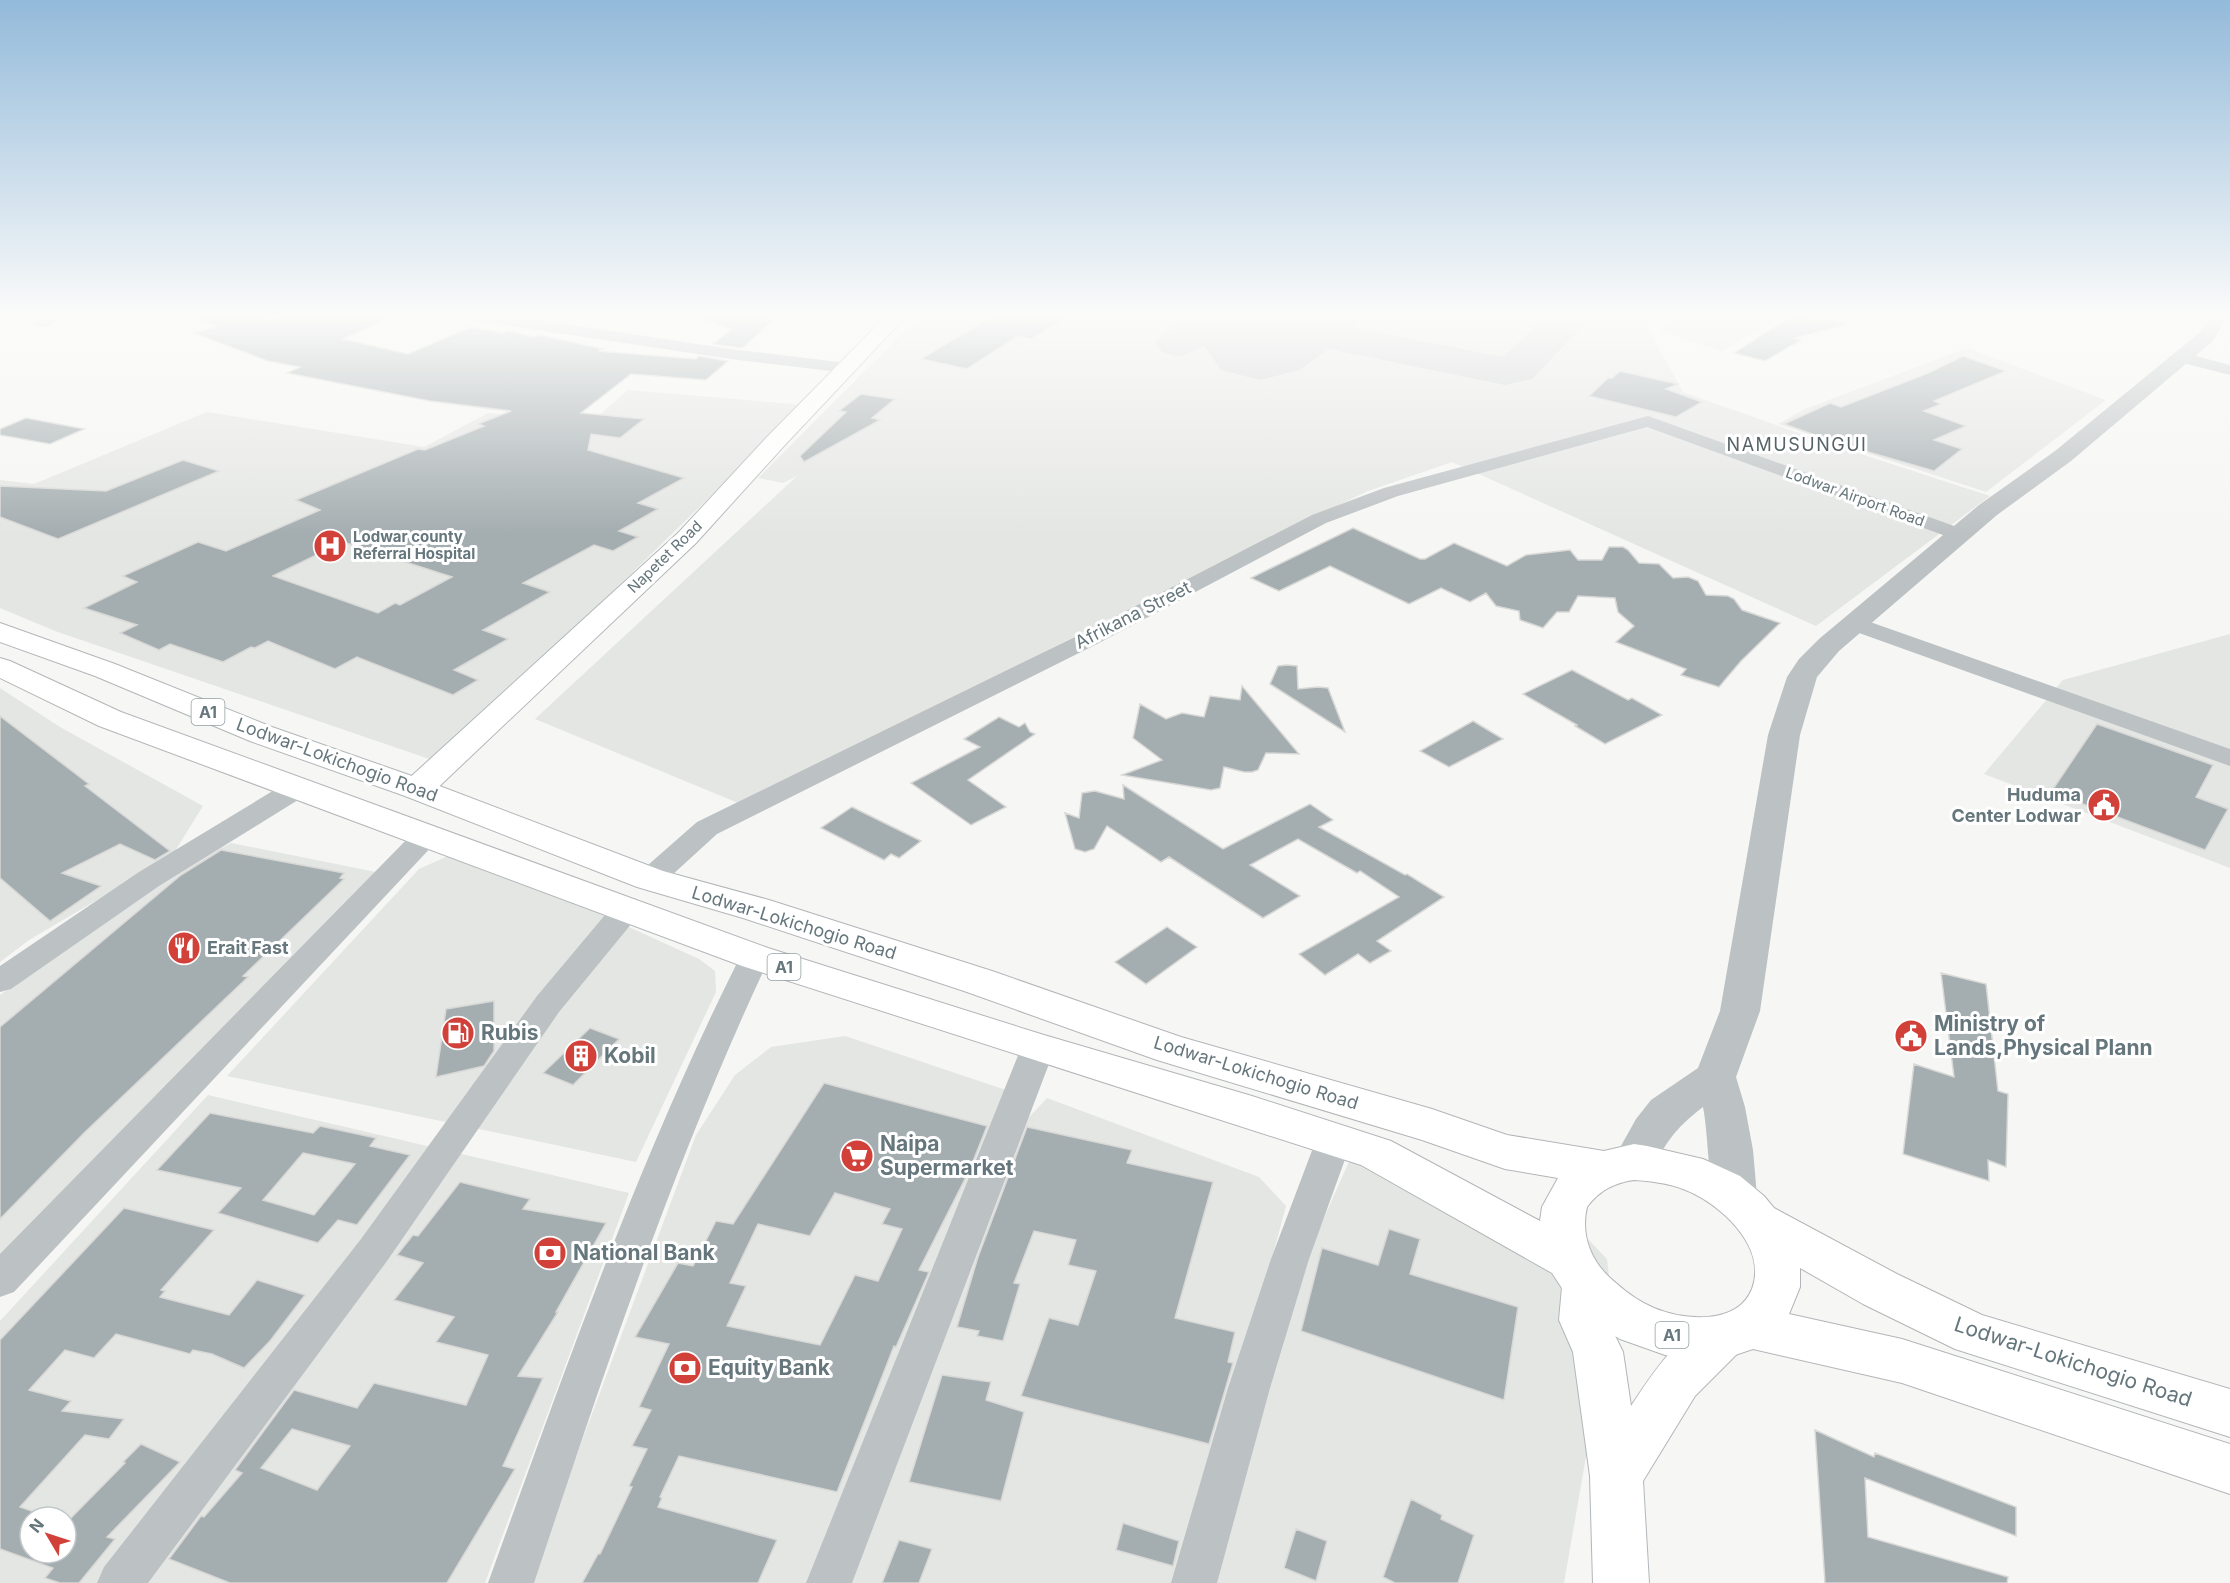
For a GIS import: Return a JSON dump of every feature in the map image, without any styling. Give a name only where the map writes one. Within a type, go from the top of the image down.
[{"type":"main road","name":"Napetet Road","points":[[417,789],[687,538],[829,387]]},
{"type":"main road","name":"Lodwar-Lokichogio Road","points":[[0,632],[105,670],[261,734],[417,789],[650,879],[756,909],[978,981],[1171,1049],[1432,1126],[1505,1152],[1619,1165]]},
{"type":"main road","name":"A1","points":[[0,667],[110,719],[754,957],[1038,1048],[1252,1112],[1376,1153],[1577,1273],[1615,1312],[1649,1330],[1686,1339],[1736,1332],[1902,1361],[2230,1468]]},
{"type":"main road","name":"A1","points":[[1619,1165],[1668,1165],[1694,1174],[1747,1209]]},
{"type":"main road","points":[[1619,1165],[1579,1183],[1564,1205],[1561,1230],[1577,1273],[1583,1320],[1598,1352],[1616,1476],[1621,1583]]},
{"type":"main road","name":"Lodwar-Lokichogio Road","points":[[1747,1209],[1880,1289],[1972,1334],[2230,1413]]},
{"type":"main road","points":[[1616,1476],[1677,1380],[1770,1307],[1779,1281],[1775,1252],[1747,1209]]},
{"type":"street","points":[[1619,1165],[1652,1131],[1666,1112],[1715,1077],[1740,1011],[1782,747],[1796,694],[1809,664],[1961,536],[1988,510],[2062,456],[2145,387]]},
{"type":"street","name":"Lodwar Airport Road","points":[[1648,421],[1961,536]]},
{"type":"street","name":"Afrikana Street","points":[[650,879],[707,828],[1089,639],[1319,519],[1391,492],[1648,421]]},
{"type":"street","points":[[1856,624],[2230,758]]},
{"type":"street","points":[[0,981],[140,885],[296,789]]},
{"type":"street","points":[[0,1280],[426,836]]},
{"type":"street","points":[[120,1583],[374,1250],[548,1004],[626,910]]},
{"type":"street","points":[[511,1583],[556,1451],[670,1143],[718,1032],[754,957]]},
{"type":"street","points":[[829,1583],[1038,1048]]},
{"type":"street","points":[[1715,1077],[1726,1107],[1747,1209]]},
{"type":"street","points":[[1194,1583],[1290,1258],[1334,1140]]},
{"type":"shaded area","points":[[849,387],[1680,387],[1683,392],[1824,442],[1990,496],[1816,626],[1452,462],[1368,491],[1241,552],[743,805],[535,719],[797,476],[783,483],[758,478]]},
{"type":"shaded area","points":[[1864,387],[2071,387],[2106,400],[1986,492],[1778,424],[1805,409]]},
{"type":"shaded area","name":"Lodwar county Referral Hospital","points":[[628,390],[804,405],[438,762],[55,631],[0,608],[0,480],[34,484],[207,412],[424,447],[488,413],[589,424]]},
{"type":"shaded area","points":[[2230,634],[2230,868],[1984,774],[2063,680]]},
{"type":"shaded area","points":[[0,688],[60,727],[203,806],[172,856],[29,940],[0,962]]},
{"type":"shaded area","points":[[231,843],[381,873],[0,1269],[0,995],[182,868]]},
{"type":"shaded area","points":[[471,855],[699,959],[715,971],[716,992],[636,1162],[227,1076],[419,869],[448,856]]},
{"type":"shaded area","points":[[845,1036],[1006,1090],[814,1583],[529,1583],[696,1135],[735,1075],[771,1047]]},
{"type":"shaded area","points":[[208,1095],[629,1193],[485,1583],[0,1583],[0,1321]]},
{"type":"shaded area","points":[[1047,1098],[1259,1177],[1286,1206],[1249,1343],[1174,1583],[840,1583],[1015,1132]]},
{"type":"shaded area","points":[[1351,1157],[1582,1233],[1607,1259],[1615,1329],[1587,1451],[1564,1583],[1211,1583],[1303,1265]]},
{"type":"building","points":[[358,387],[614,387],[581,413],[644,419],[620,438],[591,434],[588,450],[684,478],[638,503],[658,509],[619,531],[638,537],[613,551],[594,545],[523,583],[550,592],[483,630],[508,639],[454,670],[478,680],[453,695],[357,657],[335,669],[268,641],[223,662],[170,644],[159,650],[120,633],[137,625],[84,608],[137,582],[123,576],[198,542],[226,551],[320,510],[296,500],[418,449],[425,450],[484,426],[478,424],[511,411],[430,401]],"holes":[[[343,542],[452,577],[400,605],[395,603],[378,613],[273,576]]]},
{"type":"building","points":[[1599,387],[1671,387],[1666,389],[1702,402],[1676,417],[1589,396]]},
{"type":"building","points":[[1893,387],[1968,387],[1934,401],[1941,404],[1924,411],[1966,426],[1934,440],[1962,449],[1934,471],[1837,443],[1784,424],[1830,403],[1841,407]]},
{"type":"building","points":[[861,394],[895,399],[872,418],[880,420],[804,462],[800,456],[846,412],[839,411]]},
{"type":"building","points":[[26,418],[84,429],[50,444],[0,435],[0,429]]},
{"type":"building","points":[[183,460],[219,471],[58,539],[0,517],[0,486],[106,491]]},
{"type":"building","points":[[1353,528],[1420,559],[1425,559],[1454,543],[1507,566],[1526,555],[1570,550],[1578,560],[1602,560],[1609,547],[1623,547],[1639,563],[1659,564],[1673,578],[1688,577],[1698,581],[1706,595],[1728,596],[1734,599],[1742,610],[1780,623],[1741,661],[1719,687],[1681,675],[1686,669],[1616,642],[1634,626],[1618,612],[1615,598],[1578,596],[1569,612],[1557,612],[1543,628],[1520,620],[1519,611],[1496,606],[1486,593],[1470,602],[1441,588],[1409,604],[1330,566],[1279,591],[1251,578]]},
{"type":"building","points":[[1278,666],[1297,666],[1298,689],[1328,688],[1345,732],[1270,684]]},
{"type":"building","points":[[1572,670],[1662,715],[1605,744],[1523,694]]},
{"type":"building","points":[[1242,686],[1299,754],[1266,753],[1258,770],[1252,772],[1224,767],[1220,788],[1211,790],[1122,775],[1162,760],[1133,738],[1140,704],[1166,719],[1182,713],[1204,717],[1210,696],[1240,700]]},
{"type":"building","points":[[0,716],[89,784],[85,786],[170,851],[155,860],[120,844],[62,873],[101,886],[50,921],[0,878]]},
{"type":"building","points":[[999,717],[1019,727],[1025,723],[1030,732],[1035,734],[968,780],[1006,807],[971,825],[911,783],[980,747],[964,739]]},
{"type":"building","points":[[1473,721],[1503,739],[1449,767],[1420,751]]},
{"type":"building","points":[[2097,724],[2213,765],[2196,797],[2228,809],[2205,850],[2051,792]]},
{"type":"building","points":[[1123,785],[1223,849],[1310,804],[1333,820],[1319,827],[1405,875],[1407,874],[1444,897],[1377,941],[1391,951],[1370,963],[1358,954],[1325,975],[1299,954],[1399,897],[1360,871],[1357,873],[1298,839],[1250,865],[1300,896],[1263,918],[1169,857],[1161,862],[1107,826],[1094,849],[1085,852],[1075,849],[1065,813],[1079,818],[1082,793],[1095,791],[1124,799]]},
{"type":"building","points":[[852,807],[921,841],[899,858],[891,854],[884,860],[821,828]]},
{"type":"building","points":[[221,850],[344,873],[340,878],[344,879],[243,976],[248,977],[84,1133],[0,1219],[0,1027],[181,875]]},
{"type":"building","points":[[1167,927],[1197,947],[1146,984],[1115,962]]},
{"type":"building","points":[[1941,973],[1986,984],[1998,1091],[2008,1094],[2006,1167],[1988,1160],[1989,1181],[1903,1154],[1914,1064],[1954,1077]]},
{"type":"building","points":[[494,1001],[494,1051],[484,1066],[436,1077],[446,1009]]},
{"type":"building","name":"Kobil","points":[[590,1028],[619,1039],[573,1085],[543,1073]]},
{"type":"building","points":[[824,1083],[987,1126],[970,1169],[919,1270],[929,1272],[896,1347],[894,1346],[837,1492],[679,1456],[660,1497],[662,1498],[658,1507],[777,1540],[758,1583],[582,1583],[600,1554],[632,1487],[629,1486],[647,1449],[632,1446],[651,1410],[639,1407],[669,1344],[635,1337],[678,1263],[693,1266],[716,1221],[733,1224]],"holes":[[[835,1193],[890,1209],[882,1224],[902,1229],[878,1281],[855,1275],[820,1345],[727,1326],[746,1286],[730,1283],[758,1224],[810,1236]]]},
{"type":"building","points":[[210,1113],[313,1133],[320,1126],[376,1138],[370,1146],[410,1155],[357,1225],[338,1220],[318,1243],[218,1213],[241,1188],[157,1170]],"holes":[[[303,1153],[355,1164],[314,1215],[263,1200]]]},
{"type":"building","points":[[1027,1127],[1132,1150],[1127,1163],[1213,1182],[1175,1318],[1235,1332],[1228,1362],[1233,1363],[1209,1444],[1021,1396],[1049,1318],[1078,1325],[1096,1271],[1068,1265],[1076,1240],[1034,1231],[1014,1283],[1020,1284],[1003,1341],[977,1336],[979,1331],[957,1327],[978,1257]]},
{"type":"building","points":[[460,1182],[530,1199],[523,1209],[606,1223],[556,1312],[558,1312],[518,1376],[543,1378],[503,1466],[515,1469],[447,1583],[230,1583],[169,1559],[201,1516],[204,1517],[242,1473],[235,1470],[294,1390],[357,1408],[374,1383],[466,1405],[488,1355],[436,1342],[454,1317],[394,1300],[423,1263],[397,1255],[413,1235],[418,1236]],"holes":[[[292,1429],[350,1446],[317,1490],[261,1468]]]},
{"type":"building","points":[[124,1208],[214,1230],[161,1290],[165,1291],[160,1297],[229,1315],[257,1280],[305,1295],[270,1341],[244,1368],[212,1354],[193,1350],[190,1354],[116,1334],[94,1358],[65,1350],[29,1390],[71,1401],[62,1411],[124,1419],[109,1439],[85,1435],[22,1505],[18,1505],[18,1555],[0,1549],[0,1340]]},
{"type":"building","points":[[1389,1229],[1420,1239],[1410,1274],[1518,1307],[1504,1400],[1301,1331],[1322,1248],[1378,1265]]},
{"type":"building","points":[[942,1375],[991,1382],[986,1400],[1024,1412],[1001,1501],[909,1482]]},
{"type":"building","points":[[1815,1430],[1874,1457],[1875,1453],[2016,1507],[2016,1536],[1865,1478],[1868,1537],[2008,1577],[2007,1583],[1825,1583]]},
{"type":"building","points":[[141,1444],[180,1462],[107,1537],[115,1539],[79,1583],[60,1583],[45,1578],[53,1568],[45,1565],[78,1565],[78,1511]]},
{"type":"building","points":[[1411,1499],[1442,1515],[1441,1519],[1474,1535],[1458,1583],[1395,1583],[1383,1577]]},
{"type":"building","points":[[1123,1523],[1179,1541],[1173,1566],[1116,1550]]},
{"type":"building","points":[[1296,1529],[1327,1541],[1316,1581],[1284,1568]]},
{"type":"building","points":[[899,1540],[932,1549],[919,1583],[882,1583]]},
{"type":"place","name":"Lodwar county Referral Hospital","points":[[330,546]]},
{"type":"place","name":"Huduma Center Lodwar","points":[[2104,805]]},
{"type":"place","name":"Erait Fast","points":[[184,948]]},
{"type":"place","name":"Rubis","points":[[458,1033]]},
{"type":"place","name":"Ministry of Lands,Physical Plann","points":[[1911,1036]]},
{"type":"place","name":"Kobil","points":[[581,1056]]},
{"type":"place","name":"Naipa Supermarket","points":[[857,1156]]},
{"type":"place","name":"National Bank","points":[[550,1253]]},
{"type":"place","name":"Equity Bank","points":[[685,1368]]},
{"type":"district","name":"NAMUSUNGUI","points":[[1797,445]]}]
